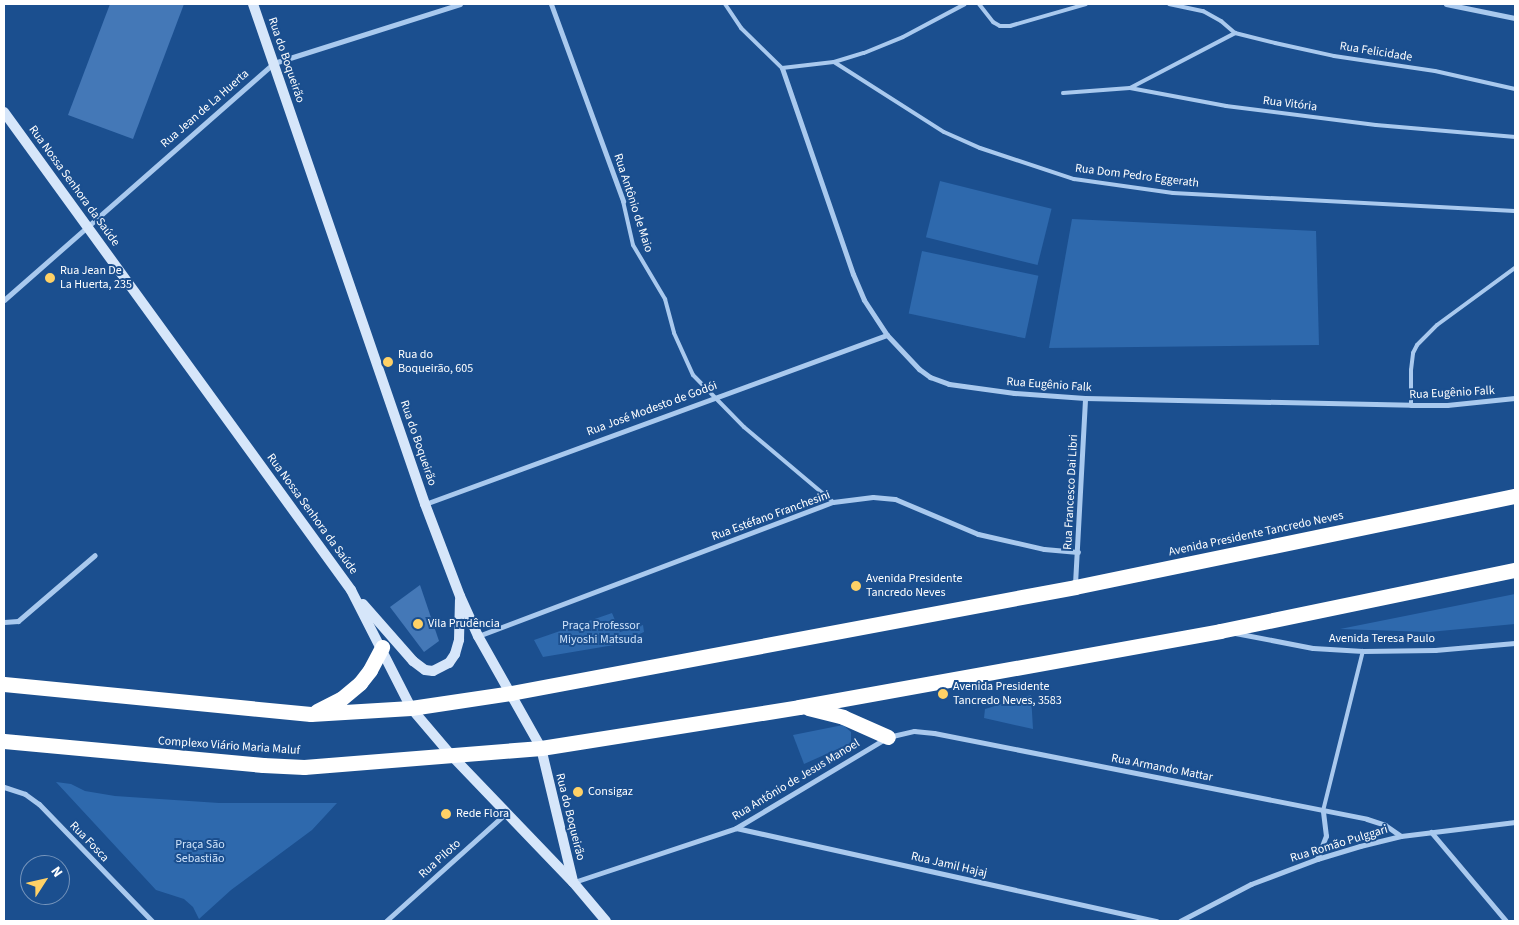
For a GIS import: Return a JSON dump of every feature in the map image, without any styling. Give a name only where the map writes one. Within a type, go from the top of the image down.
[{"type":"highway","name":"Avenida Presidente Tancredo Neves","points":[[411,708],[511,693],[1075,587],[1515,496]]},
{"type":"highway","points":[[451,755],[540,748],[799,707],[1220,630],[1515,570]]},
{"type":"highway","points":[[312,714],[341,699],[360,683],[370,670],[382,648]]},
{"type":"highway","points":[[4,684],[312,714],[411,708]]},
{"type":"highway","points":[[799,707],[843,717],[888,737]]},
{"type":"highway","name":"Complexo Viário Maria Maluf","points":[[4,741],[263,766],[304,767],[451,755]]},
{"type":"main road","name":"Rua do Boqueirão","points":[[253,4],[425,504],[460,596],[478,636],[540,748],[573,882]]},
{"type":"main road","name":"Rua Nossa Senhora da Saúde","points":[[4,112],[88,225],[351,590],[411,708],[451,755],[573,882],[606,921]]},
{"type":"main road","points":[[351,590],[413,661],[425,670],[433,671],[449,663],[455,654],[459,640],[460,596]]},
{"type":"street","name":"Rua Jean de La Huerta","points":[[4,300],[274,63],[460,4]]},
{"type":"street","name":"Rua Antônio de Maio","points":[[551,4],[623,201]]},
{"type":"street","points":[[1446,4],[1515,18]]},
{"type":"street","name":"Rua Eugênio Falk","points":[[782,68],[853,274],[864,300],[887,335],[919,369],[930,377],[949,384],[1014,393],[1085,398],[1411,405],[1447,405],[1515,398]]},
{"type":"street","name":"Rua José Modesto de Godói","points":[[425,504],[887,335]]},
{"type":"street","name":"Rua Francesco Dai Libri","points":[[1075,587],[1085,398]]},
{"type":"street","name":"Rua Estéfano Franchesini","points":[[478,636],[833,502],[873,497],[895,499],[978,534],[1044,549],[1078,552]]},
{"type":"street","points":[[4,622],[18,621],[95,555]]},
{"type":"street","name":"Avenida Teresa Paulo","points":[[1220,630],[1313,648],[1363,651],[1435,650],[1515,643]]},
{"type":"street","name":"Rua Armando Mattar","points":[[914,732],[934,732],[1367,819],[1385,825],[1401,836]]},
{"type":"street","name":"Rua Antônio de Jesus Manoel","points":[[573,882],[736,828],[888,737],[914,732]]},
{"type":"street","name":"Rua Fosca","points":[[4,787],[25,794],[39,804],[152,921]]},
{"type":"street","points":[[1317,859],[1326,836],[1323,811]]},
{"type":"street","name":"Rua Piloto","points":[[386,921],[507,812]]},
{"type":"street","name":"Rua Romão Pulggari","points":[[1180,921],[1251,884],[1317,859],[1401,836],[1515,822]]},
{"type":"street","name":"Rua Jamil Hajaj","points":[[736,828],[1157,921]]},
{"type":"street","points":[[1431,832],[1506,921]]},
{"type":"lane","points":[[725,4],[741,28],[782,68],[834,62],[864,53],[903,37],[965,4]]},
{"type":"lane","points":[[979,4],[993,22],[1010,26],[1086,4]]},
{"type":"lane","name":"Rua Felicidade","points":[[1169,4],[1203,11],[1221,21],[1235,34],[1334,56],[1435,71],[1515,89]]},
{"type":"lane","points":[[1130,88],[1235,34]]},
{"type":"lane","name":"Rua Dom Pedro Eggerath","points":[[834,62],[944,132],[980,148],[1074,179],[1173,193],[1515,211]]},
{"type":"lane","name":"Rua Vitória","points":[[1063,93],[1130,88],[1236,107],[1376,125],[1515,137]]},
{"type":"lane","name":"Rua Antônio de Maio","points":[[623,201],[633,245],[664,299],[674,333],[693,375],[713,398],[744,428],[833,502]]},
{"type":"lane","points":[[1411,405],[1411,370],[1413,353],[1418,345],[1437,325],[1515,268]]},
{"type":"lane","points":[[1323,811],[1363,651]]},
{"type":"green space","points":[[940,181],[1052,209],[1038,265],[926,237]]},
{"type":"green space","points":[[1072,219],[1316,231],[1319,345],[1049,348]]},
{"type":"green space","points":[[922,251],[1038,276],[1025,338],[909,314]]},
{"type":"green space","points":[[1515,594],[1515,624],[1429,632],[1340,629]]},
{"type":"green space","name":"Praça Professor Miyoshi Matsuda","points":[[612,613],[620,632],[643,625],[644,632],[614,645],[543,657],[534,640]]},
{"type":"green space","points":[[1031,695],[1033,729],[984,718],[985,709]]},
{"type":"green space","points":[[843,725],[851,732],[851,743],[804,764],[793,735]]},
{"type":"green space","name":"Praça São Sebastião","points":[[56,782],[71,784],[85,791],[115,796],[219,803],[337,803],[312,830],[231,890],[199,919],[193,907],[184,899],[156,890]]},
{"type":"building","points":[[110,4],[184,4],[133,139],[68,115]]},
{"type":"building","name":"Vila Prudência","points":[[420,585],[439,641],[424,652],[390,607]]},
{"type":"place","name":"Rua Jean De La Huerta, 235","points":[[50,278]]},
{"type":"place","name":"Rua do Boqueirão, 605","points":[[388,362]]},
{"type":"place","name":"Avenida Presidente Tancredo Neves","points":[[856,586]]},
{"type":"place","name":"Vila Prudência","points":[[418,624]]},
{"type":"place","name":"Avenida Presidente Tancredo Neves, 3583","points":[[943,694]]},
{"type":"place","name":"Consigaz","points":[[578,792]]},
{"type":"place","name":"Rede Flora","points":[[446,814]]}]
